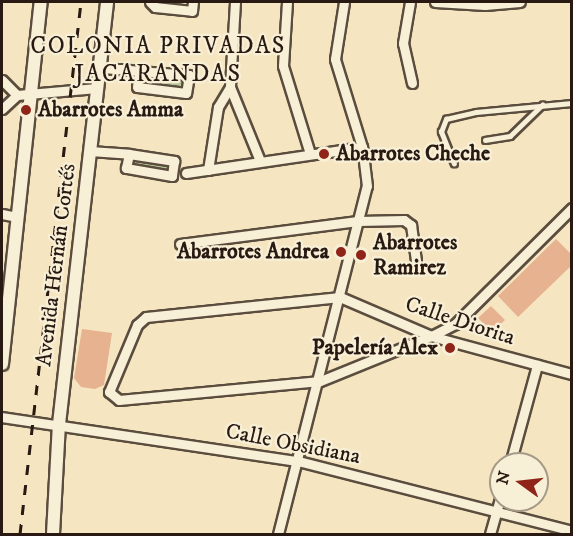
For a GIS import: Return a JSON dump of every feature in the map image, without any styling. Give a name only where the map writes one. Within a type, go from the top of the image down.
[{"type":"main road","name":"Avenida Hernán Cortés","points":[[53,534],[59,424],[106,2]]},
{"type":"main road","name":"Avenida Hernán Cortés","points":[[2,364],[4,321],[18,217],[38,4]]},
{"type":"street","points":[[150,2],[155,7],[192,11],[194,2]]},
{"type":"street","points":[[235,2],[230,87],[260,161]]},
{"type":"street","points":[[287,2],[283,66],[310,154]]},
{"type":"street","points":[[278,534],[320,381],[367,186],[362,147],[334,59],[344,2]]},
{"type":"street","points":[[410,2],[403,43],[412,83]]},
{"type":"street","points":[[435,2],[520,2]]},
{"type":"street","points":[[99,68],[139,71],[189,75],[186,93],[137,87],[139,71]]},
{"type":"street","points":[[2,80],[17,95]]},
{"type":"street","points":[[208,170],[218,107],[230,87]]},
{"type":"street","points":[[2,109],[17,95],[97,88]]},
{"type":"street","points":[[186,173],[362,147]]},
{"type":"street","points":[[90,151],[129,154],[174,161],[172,176],[126,168],[129,154]]},
{"type":"street","points":[[340,297],[146,317],[136,325],[109,392],[119,400],[320,381],[455,324],[480,303],[572,208]]},
{"type":"street","points":[[2,214],[18,217]]},
{"type":"street","points":[[180,244],[358,221],[408,222],[416,261]]},
{"type":"street","name":"Calle Diorita","points":[[340,297],[431,336],[572,374]]},
{"type":"street","points":[[513,452],[537,365]]},
{"type":"street","name":"Calle Obsidiana","points":[[2,417],[298,461],[489,509]]},
{"type":"street","points":[[490,534],[497,512]]},
{"type":"street","name":"Calle Obsidiana","points":[[501,512],[572,531]]},
{"type":"lane","points":[[454,164],[441,132],[446,120],[476,112],[572,102]]},
{"type":"lane","points":[[485,140],[510,136],[543,105]]},
{"type":"green space","points":[[140,72],[188,76],[185,92],[138,87]]},
{"type":"green space","points":[[129,155],[174,161],[172,175],[128,167]]},
{"type":"building","points":[[556,239],[572,255],[572,265],[518,317],[498,296]]},
{"type":"building","points":[[491,306],[505,320],[492,332],[478,318]]},
{"type":"building","points":[[82,329],[112,333],[104,385],[95,389],[81,387],[74,378]]},
{"type":"railway","points":[[20,534],[81,2]]},
{"type":"place","name":"Abarrotes Amma","points":[[26,110]]},
{"type":"place","name":"Abarrotes Cheche","points":[[324,154]]},
{"type":"place","name":"Abarrotes Andrea","points":[[341,252]]},
{"type":"place","name":"Abarrotes Ramirez","points":[[361,255]]},
{"type":"place","name":"Papelería Alex","points":[[450,348]]},
{"type":"district","name":"COLONIA PRIVADAS JACARANDAS","points":[[158,61]]}]
